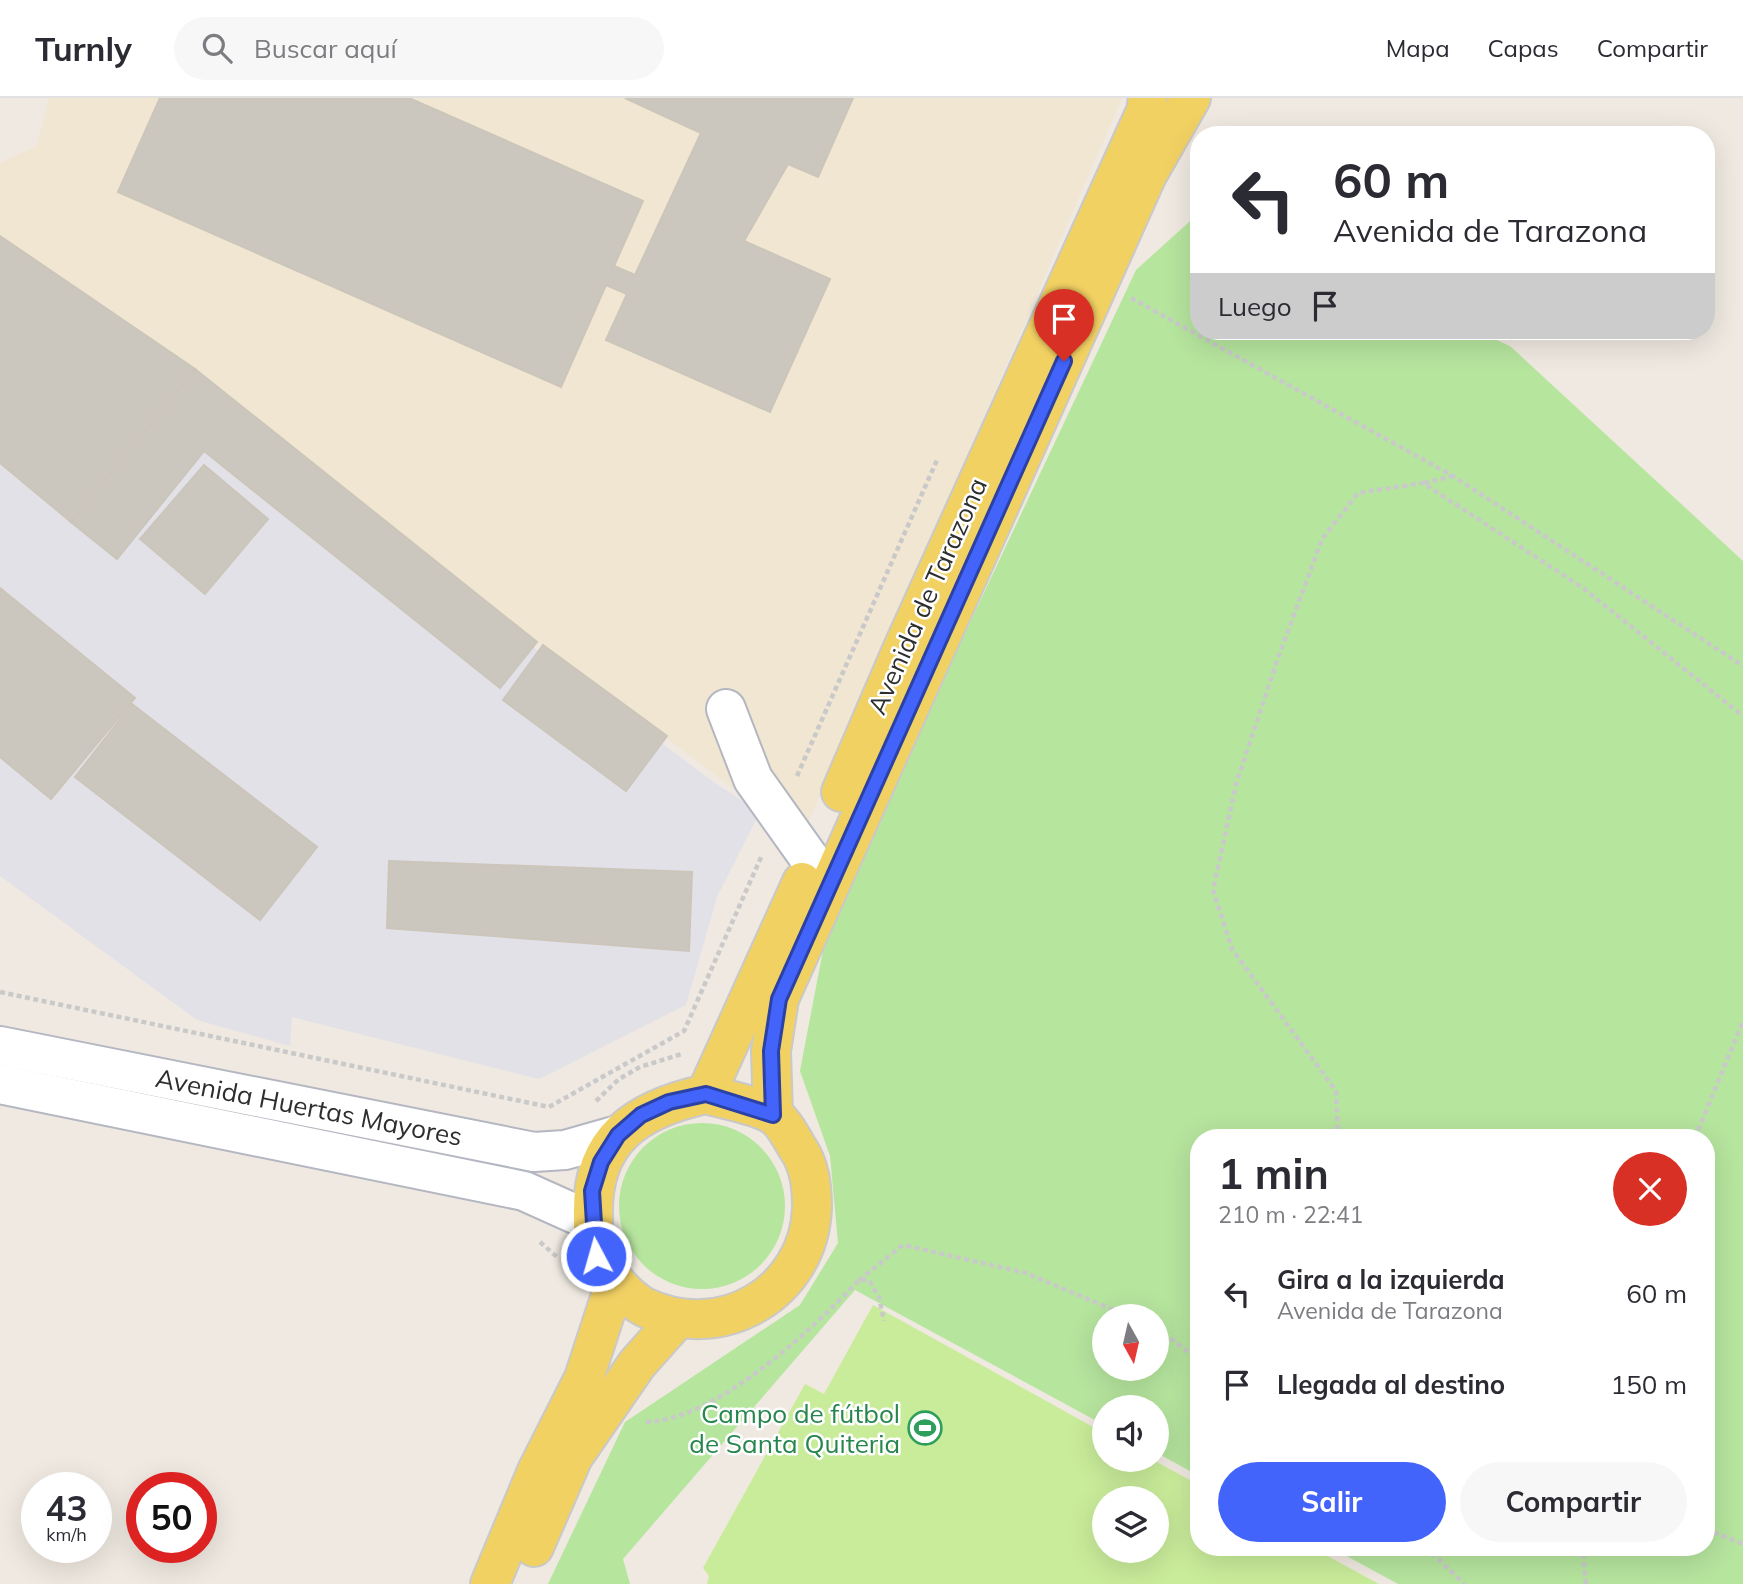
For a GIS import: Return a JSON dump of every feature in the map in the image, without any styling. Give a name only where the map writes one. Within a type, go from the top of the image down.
[{"type":"main road","name":"Avenida de Tarazona","points":[[706,1094],[812,862],[902,650],[1146,111],[1148,98]]},
{"type":"main road","name":"Avenida de Tarazona","points":[[773,1115],[771,1051],[779,999],[1147,175],[1191,98]]},
{"type":"main road","points":[[706,1094],[773,1115],[806,1160],[812,1190],[811,1232],[794,1271],[764,1301],[724,1317],[678,1318],[643,1306],[615,1283],[596,1256],[592,1191],[601,1162],[618,1135],[641,1115],[669,1102],[706,1094]]},
{"type":"main road","points":[[490,1584],[537,1471],[584,1378],[615,1283]]},
{"type":"main road","points":[[518,1584],[573,1457],[637,1364],[678,1318]]},
{"type":"street","points":[[726,709],[753,779],[812,862]]},
{"type":"street","name":"Avenida Huertas Mayores","points":[[0,1046],[534,1152],[565,1150],[618,1135]]},
{"type":"street","name":"Avenida Huertas Mayores","points":[[0,1084],[524,1191],[593,1222]]},
{"type":"path","points":[[1097,288],[1126,296],[1190,329]]},
{"type":"path","points":[[1211,340],[1453,476],[1743,666]]},
{"type":"path","points":[[0,992],[550,1107],[684,1031],[937,460]]},
{"type":"path","points":[[1338,1129],[1336,1091],[1233,948],[1213,890],[1236,784],[1322,539],[1358,493],[1453,476]]},
{"type":"path","points":[[1423,483],[1583,588],[1743,716]]},
{"type":"path","points":[[1699,1129],[1743,1021]]},
{"type":"path","points":[[646,1422],[667,1422],[685,1415],[792,1348],[859,1280],[903,1245],[1026,1273],[1100,1304]]},
{"type":"path","points":[[859,1280],[869,1280],[879,1297],[884,1321]]},
{"type":"path","points":[[1169,1337],[1190,1353]]},
{"type":"path","points":[[1715,1533],[1743,1544]]},
{"type":"path","points":[[1435,1556],[1464,1584]]},
{"type":"path","points":[[1583,1556],[1586,1584]]},
{"type":"shaded area","points":[[49,98],[1122,98],[801,839],[0,238],[0,163],[37,146]]},
{"type":"shaded area","points":[[0,248],[715,783],[760,812],[717,897],[686,1005],[539,1079],[292,1017],[290,1046],[197,1020],[0,876]]},
{"type":"green space","points":[[1190,221],[1190,340],[1497,340],[1510,346],[1743,561],[1743,1584],[1398,1584],[1347,1556],[1715,1556],[1715,1129],[1190,1129],[1190,1471],[1169,1460],[1169,1395],[1092,1395],[1092,1418],[855,1290],[623,1559],[630,1584],[548,1584],[625,1422],[800,1305],[838,1243],[830,1156],[800,1071],[828,924],[1136,270]]},
{"type":"green space","points":[[702,1123],[734,1129],[761,1147],[779,1174],[785,1206],[779,1238],[761,1265],[734,1283],[702,1289],[670,1283],[643,1265],[625,1238],[619,1206],[625,1174],[643,1147],[670,1129]]},
{"type":"green space","name":"Campo de fútbol de Santa Quiteria","points":[[873,1305],[1092,1426],[1092,1472],[1169,1472],[1169,1469],[1190,1480],[1190,1556],[1328,1556],[1379,1584],[707,1584],[709,1576],[703,1568],[805,1384],[824,1394]]},
{"type":"building","points":[[160,98],[409,98],[643,201],[614,266],[635,275],[701,133],[625,98],[853,98],[818,177],[788,164],[744,241],[830,279],[770,412],[606,340],[627,294],[606,285],[561,387],[118,192]]},
{"type":"building","points":[[0,236],[195,369],[71,522],[0,463]]},
{"type":"building","points":[[195,369],[537,642],[500,688],[204,451],[117,559],[71,522]]},
{"type":"building","points":[[204,465],[268,519],[205,594],[140,539]]},
{"type":"building","points":[[0,588],[135,698],[51,799],[0,757]]},
{"type":"building","points":[[543,645],[667,736],[626,791],[503,700]]},
{"type":"building","points":[[132,704],[317,847],[260,920],[75,777]]},
{"type":"building","points":[[389,861],[692,872],[689,951],[387,928]]},
{"type":"place","name":"Campo de fútbol de Santa Quiteria","points":[[925,1428]]},
{"type":"route","points":[[596,1256],[592,1191],[601,1162],[618,1135],[641,1115],[669,1102],[706,1094],[773,1115],[771,1051],[779,999],[1064,361]]}]
